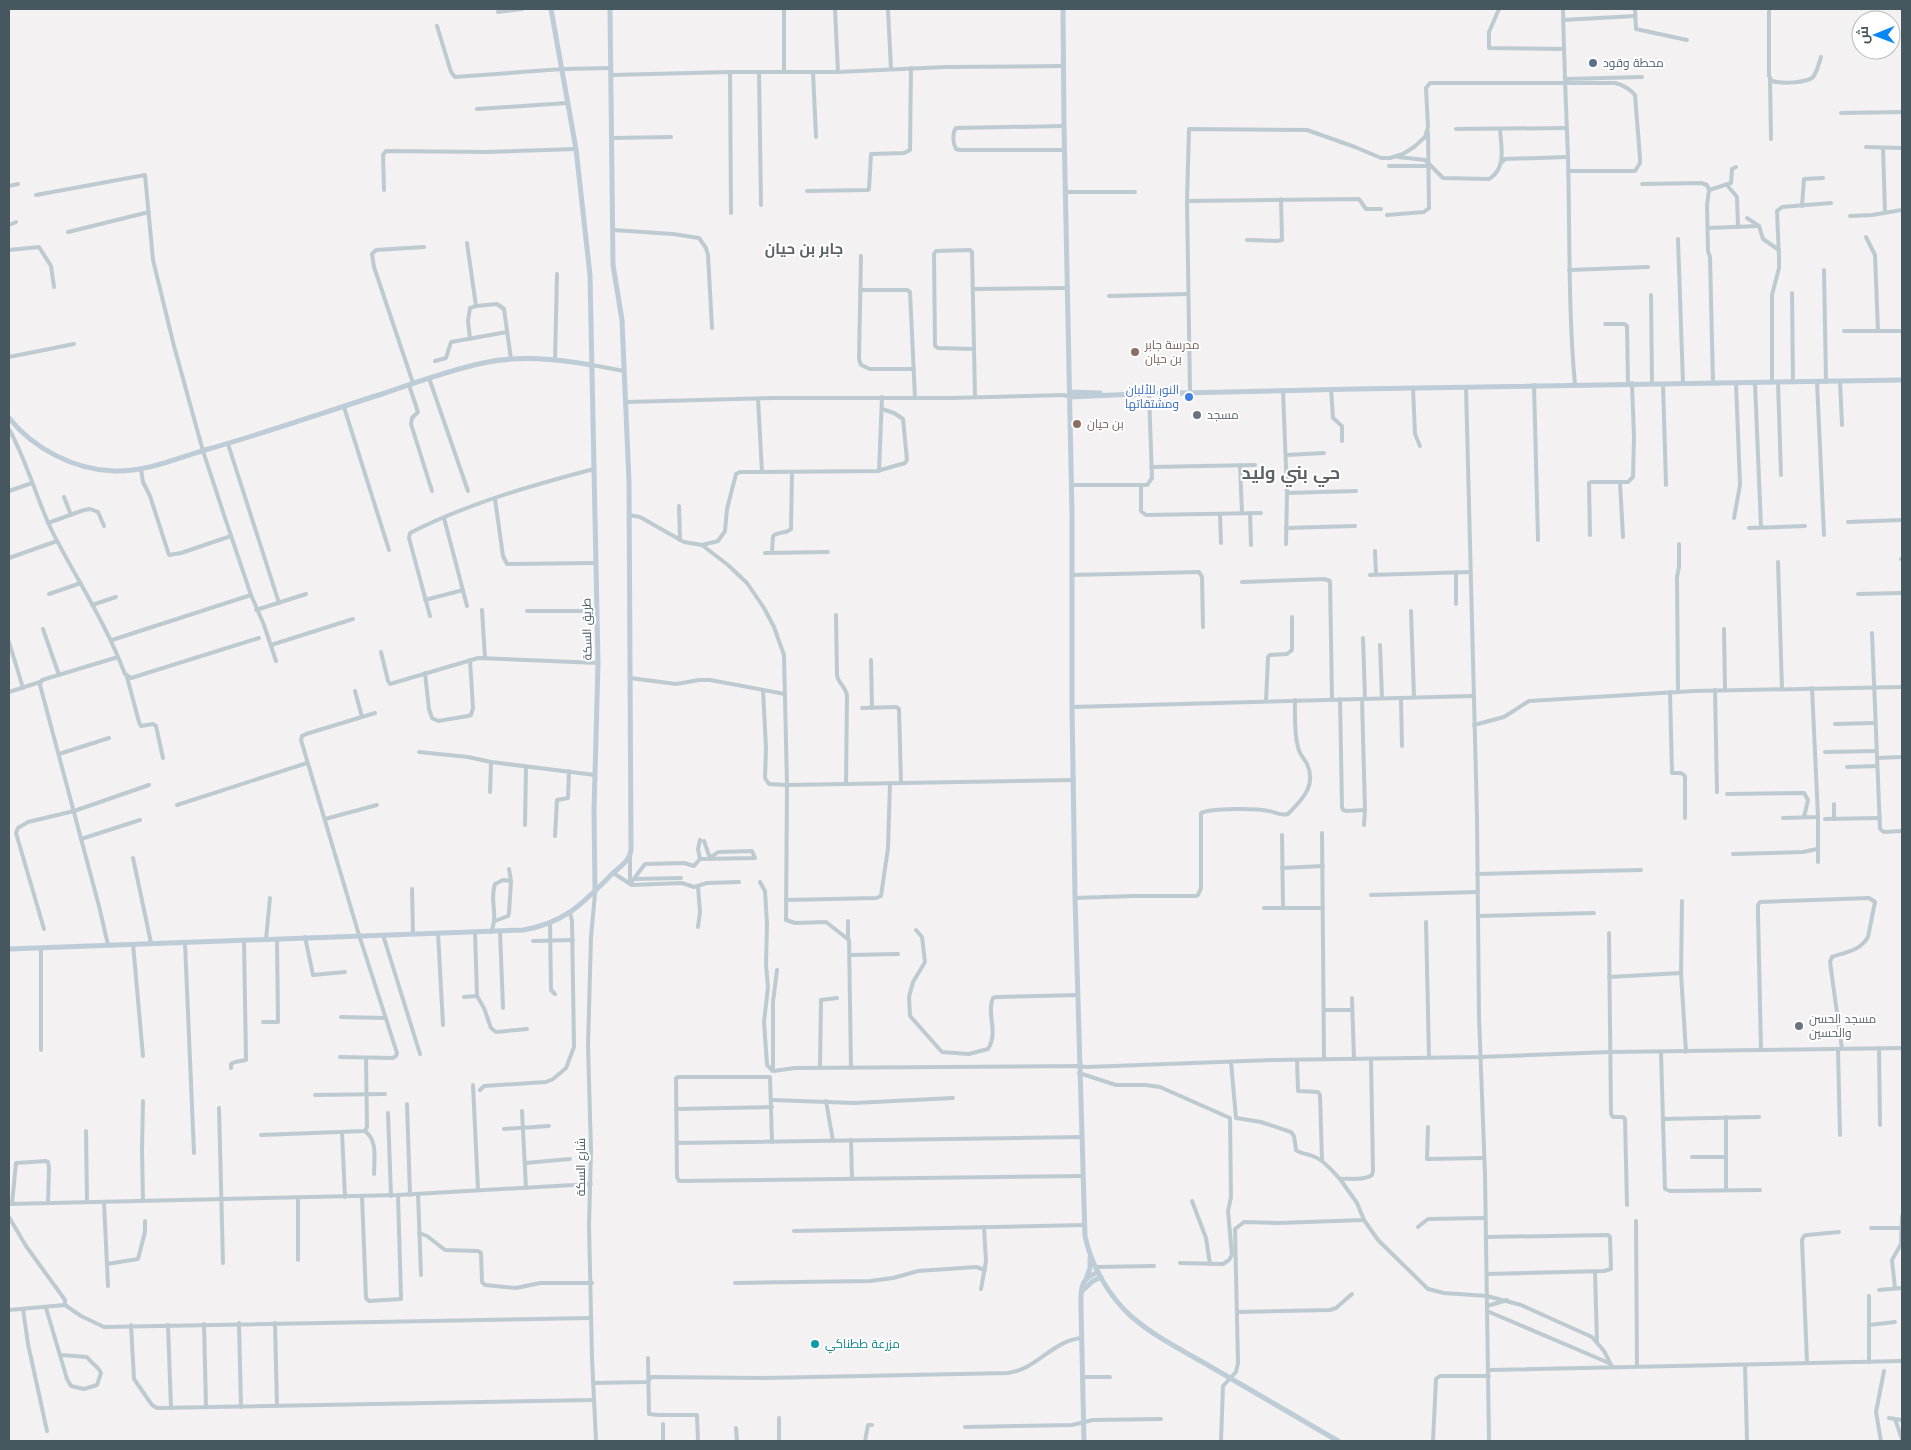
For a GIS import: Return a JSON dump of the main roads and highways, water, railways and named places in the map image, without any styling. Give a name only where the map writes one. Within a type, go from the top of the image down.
[{"type":"main road","name":"طريق السكة","points":[[551,9],[576,149],[589,256],[592,310],[598,663],[594,893]]},
{"type":"main road","points":[[9,949],[383,934],[491,932],[530,929],[550,923],[570,913],[594,893],[627,860],[631,848],[629,515],[622,320],[620,299],[614,274],[610,9]]},
{"type":"main road","points":[[1063,9],[1064,150],[1070,385],[1075,898],[1085,1225],[1091,1255],[1098,1272],[1116,1300],[1137,1321],[1156,1335],[1335,1440]]},
{"type":"main road","points":[[9,418],[17,428],[37,444],[70,461],[106,470],[142,469],[228,444],[429,378],[482,363],[511,359],[554,360],[592,364]]},
{"type":"main road","points":[[1070,395],[1630,383],[1683,384],[1902,380]]},
{"type":"main road","points":[[1070,385],[1084,395]]},
{"type":"main road","points":[[1070,408],[1084,395]]},
{"type":"main road","points":[[1084,1441],[1082,1291],[1090,1268],[1091,1255]]},
{"type":"main road","points":[[1086,1278],[1098,1272]]},
{"type":"main road","points":[[1082,1291],[1098,1272]]},
{"type":"place","name":"محطة وقود","points":[[1593,63]]},
{"type":"place","name":"مدرسة جابر بن حيان","points":[[1135,352]]},
{"type":"place","name":"النور للألبان ومشتقاتها","points":[[1189,397]]},
{"type":"place","name":"مسجد","points":[[1197,415]]},
{"type":"place","name":"بن حيان","points":[[1077,424]]},
{"type":"place","name":"مسجد الحسن والحسين","points":[[1799,1026]]},
{"type":"place","name":"مزرعة ططناكي","points":[[815,1344]]},
{"type":"district","name":"جابر بن حيان","points":[[804,249]]},
{"type":"district","name":"حي بني وليد","points":[[1291,473]]}]
